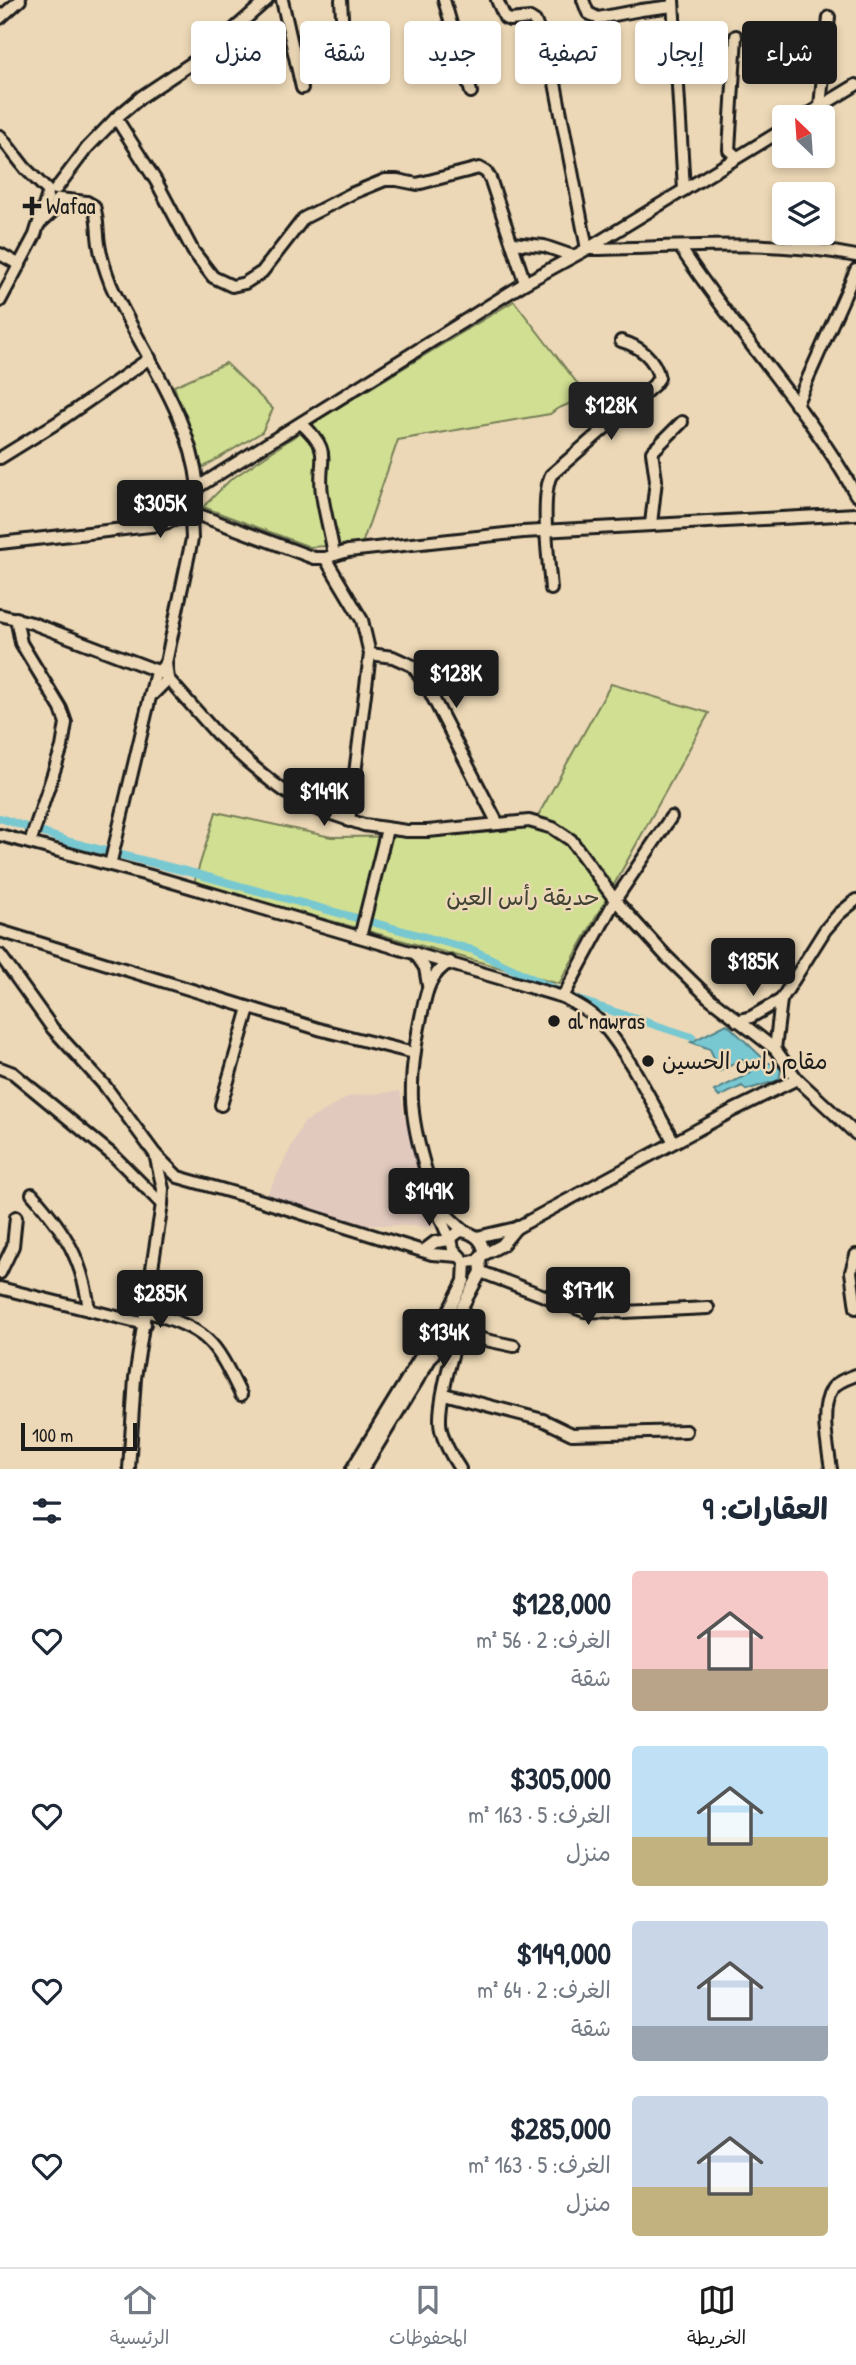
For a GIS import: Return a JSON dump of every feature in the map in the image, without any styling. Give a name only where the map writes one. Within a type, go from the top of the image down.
[{"type":"street","points":[[0,18],[20,0]]},
{"type":"street","points":[[0,301],[40,223],[53,211],[54,195],[87,149],[116,118],[141,97],[221,43],[267,0]]},
{"type":"street","points":[[282,0],[302,88]]},
{"type":"street","points":[[341,0],[341,21]]},
{"type":"street","points":[[444,0],[471,92]]},
{"type":"street","points":[[497,0],[505,18],[530,18],[535,21],[538,29],[555,83],[587,248]]},
{"type":"street","points":[[583,0],[588,13],[598,18],[673,3],[684,190]]},
{"type":"street","points":[[820,105],[829,17]]},
{"type":"street","points":[[736,36],[729,150],[737,158]]},
{"type":"street","points":[[822,105],[856,85]]},
{"type":"street","points":[[116,118],[156,181],[193,251],[213,277],[226,285],[239,285],[257,277],[304,218],[368,186],[389,179],[417,184],[477,169],[484,170],[490,178],[525,283]]},
{"type":"street","points":[[0,136],[25,168],[54,195],[68,195],[76,201],[94,206],[99,245],[106,270],[119,301],[176,410],[194,461],[198,487]]},
{"type":"street","points":[[187,503],[198,487],[300,423],[525,283],[772,136]]},
{"type":"street","points":[[624,226],[634,248]]},
{"type":"street","points":[[512,243],[544,246],[573,256]]},
{"type":"street","points":[[587,248],[774,245],[813,248],[856,256]]},
{"type":"street","points":[[680,247],[707,289],[838,462],[856,495]]},
{"type":"street","points":[[0,254],[20,265]]},
{"type":"street","points":[[796,405],[856,270]]},
{"type":"street","points":[[551,589],[547,530],[548,487],[551,475],[659,378],[646,355],[632,344],[621,341]]},
{"type":"street","points":[[0,458],[58,422],[150,358]]},
{"type":"street","points":[[651,524],[656,481],[652,452],[682,422]]},
{"type":"street","points":[[300,423],[315,438],[324,457],[321,488],[329,557],[362,620],[370,654],[349,821]]},
{"type":"street","points":[[112,854],[192,539],[190,516],[196,507],[187,503],[156,511],[127,527]]},
{"type":"street","points":[[0,543],[159,525],[190,516],[304,555],[329,557],[372,548],[547,530],[856,514]]},
{"type":"street","points":[[0,615],[32,623],[157,669],[216,733],[272,782],[297,800],[349,821],[387,829],[428,831],[529,821],[562,833],[578,848],[615,900],[687,977],[737,1021],[775,1049],[797,1079],[856,1135]]},
{"type":"street","points":[[16,618],[21,643],[61,709],[66,723],[62,747],[33,833]]},
{"type":"street","points":[[21,643],[32,623]]},
{"type":"street","points":[[370,654],[393,657],[413,666],[430,692],[498,824]]},
{"type":"street","points":[[157,669],[169,683]]},
{"type":"street","points":[[152,694],[169,683]]},
{"type":"street","points":[[563,997],[615,900],[671,817]]},
{"type":"street","points":[[361,933],[387,829]]},
{"type":"street","points":[[0,835],[33,833],[112,854],[361,933],[415,953],[563,997],[588,1011],[603,1025],[619,1047],[674,1142]]},
{"type":"street","points":[[737,1021],[751,1017],[780,1000],[825,930],[856,900]]},
{"type":"street","points":[[0,931],[249,1008],[414,1053]]},
{"type":"street","points":[[415,953],[425,968],[428,985],[414,1053],[411,1091],[414,1130],[440,1220],[462,1259],[464,1281],[458,1305]]},
{"type":"street","points":[[0,955],[53,1029],[124,1108],[155,1154],[178,1177],[427,1248],[440,1256],[473,1263],[502,1245],[516,1228]]},
{"type":"street","points":[[428,985],[437,972],[450,962]]},
{"type":"street","points":[[775,1049],[780,1000]]},
{"type":"street","points":[[221,1105],[249,1008]]},
{"type":"street","points":[[0,1069],[13,1073],[100,1145],[162,1204]]},
{"type":"street","points":[[477,1237],[516,1228],[797,1079]]},
{"type":"street","points":[[128,1469],[135,1378],[162,1204],[163,1189],[155,1154]]},
{"type":"street","points":[[163,1189],[178,1177]]},
{"type":"street","points":[[32,1194],[57,1222],[69,1242],[86,1285],[89,1310]]},
{"type":"street","points":[[363,1469],[399,1403],[481,1272],[484,1248],[477,1237],[464,1231],[437,1206]]},
{"type":"street","points":[[0,1273],[13,1246],[16,1217]]},
{"type":"street","points":[[427,1248],[438,1233],[440,1220]]},
{"type":"street","points":[[451,1240],[456,1232],[464,1231]]},
{"type":"street","points":[[427,1248],[440,1241],[451,1240]]},
{"type":"street","points":[[856,1255],[851,1272],[856,1308]]},
{"type":"street","points":[[481,1272],[584,1311],[708,1308]]},
{"type":"street","points":[[0,1288],[145,1324]]},
{"type":"street","points":[[458,1305],[465,1312],[440,1420],[441,1431],[460,1469]]},
{"type":"street","points":[[146,1311],[173,1320],[209,1339],[221,1354],[241,1395]]},
{"type":"street","points":[[458,1334],[514,1346]]},
{"type":"street","points":[[831,1469],[826,1406],[836,1384],[856,1375]]},
{"type":"street","points":[[444,1394],[544,1420],[572,1434],[686,1431]]},
{"type":"street","points":[[352,1469],[399,1403]]},
{"type":"shaded area","points":[[400,1091],[432,1227],[362,1224],[267,1195],[303,1123],[350,1096]]},
{"type":"green space","points":[[514,301],[587,396],[550,414],[398,440],[362,544],[310,547],[203,507],[230,480],[323,417]]},
{"type":"green space","points":[[226,363],[273,409],[262,432],[202,468],[174,386]]},
{"type":"green space","name":"حديقة رأس العين","points":[[611,684],[709,713],[559,984],[194,883],[216,812],[331,837],[439,836],[535,821]]},
{"type":"water","points":[[727,1024],[768,1063],[781,1069],[779,1080],[746,1090],[742,1086],[719,1097],[714,1091],[751,1073],[742,1059],[720,1071],[710,1049],[691,1042]]},
{"type":"waterway","points":[[0,818],[70,842],[473,950],[575,999],[692,1037]]},
{"type":"place","name":"Wafaa","points":[[32,206]]},
{"type":"place","name":"al nawras","points":[[554,1021]]},
{"type":"place","name":"مقام راس الحسين","points":[[648,1061]]}]
